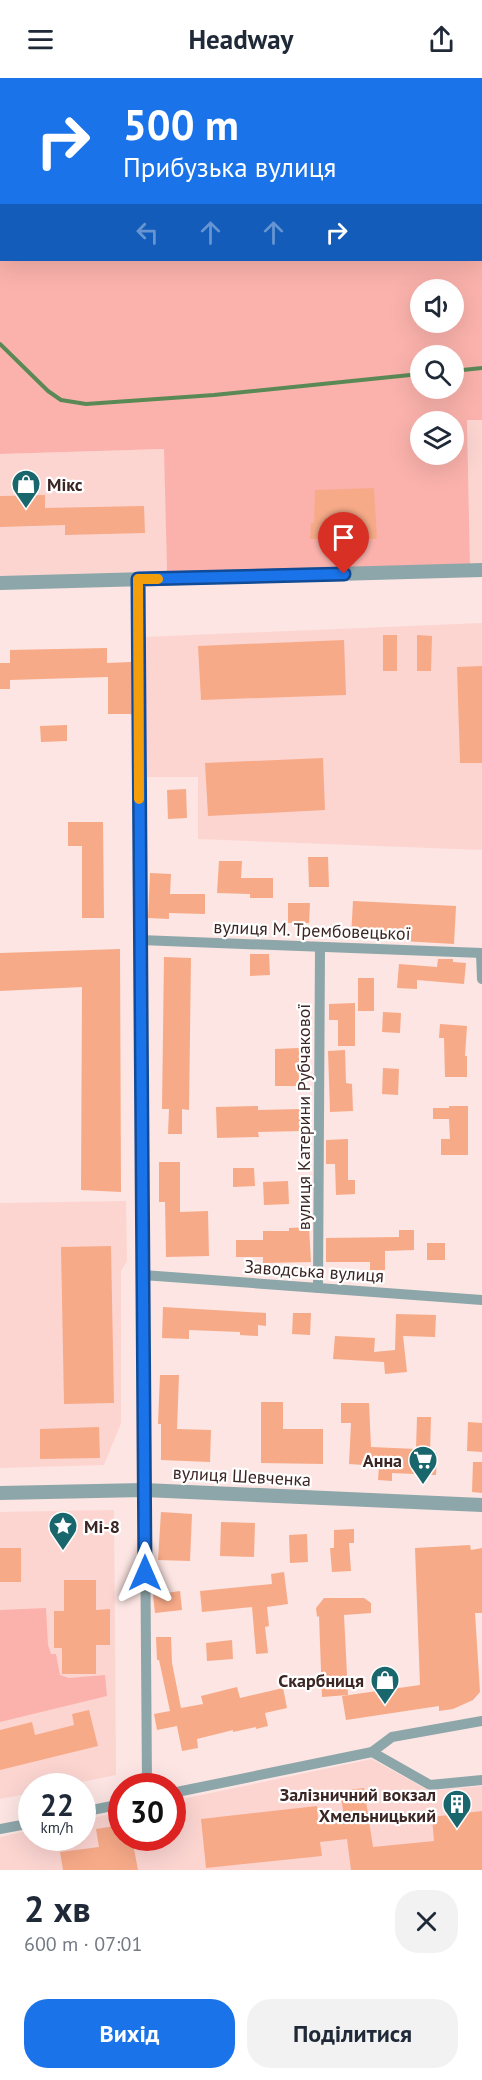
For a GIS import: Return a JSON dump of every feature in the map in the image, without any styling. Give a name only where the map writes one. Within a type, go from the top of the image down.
[{"type":"street","points":[[0,583],[482,570]]},
{"type":"street","points":[[138,579],[147,1773]]},
{"type":"street","name":"вулиця М. Трембовецької","points":[[140,940],[481,953]]},
{"type":"street","name":"вулиця Катерини Рубчакової","points":[[318,1288],[320,947]]},
{"type":"street","points":[[481,953],[482,979]]},
{"type":"street","name":"Заводська вулиця","points":[[143,1275],[482,1300]]},
{"type":"street","name":"вулиця Шевченка","points":[[0,1493],[144,1490],[482,1505]]},
{"type":"street","points":[[186,1790],[372,1752],[392,1737],[482,1721]]},
{"type":"street","points":[[372,1752],[430,1785],[482,1780]]},
{"type":"street","points":[[0,1829],[18,1826]]},
{"type":"shaded area","points":[[0,261],[482,261],[482,420],[467,420],[470,565],[167,572],[164,449],[0,454]]},
{"type":"shaded area","points":[[467,420],[482,420],[482,564],[470,565]]},
{"type":"shaded area","points":[[165,449],[167,572],[0,577],[0,454]]},
{"type":"shaded area","points":[[482,623],[482,850],[198,839],[198,777],[145,777],[144,637]]},
{"type":"shaded area","points":[[126,1201],[127,1261],[121,1271],[121,1423],[104,1465],[0,1468],[0,1203]]},
{"type":"shaded area","points":[[114,1510],[116,1773],[108,1773],[108,1777],[96,1779],[96,1773],[18,1773],[18,1796],[0,1799],[0,1512]]},
{"type":"shaded area","points":[[46,1608],[48,1645],[51,1654],[56,1654],[60,1675],[69,1678],[105,1675],[107,1696],[0,1722],[0,1610]]},
{"type":"shaded area","points":[[372,1759],[429,1791],[482,1786],[482,1870],[0,1870],[0,1837],[18,1833],[18,1851],[96,1851],[96,1817],[108,1815],[108,1851],[186,1851],[186,1798]]},
{"type":"building","points":[[374,488],[377,539],[310,539],[311,523],[314,523],[315,490]]},
{"type":"building","points":[[45,495],[45,508],[144,506],[145,533],[65,535],[65,525],[0,527],[0,496]]},
{"type":"building","points":[[383,635],[397,635],[397,671],[383,671]]},
{"type":"building","points":[[417,635],[432,636],[431,671],[417,671]]},
{"type":"building","points":[[344,640],[346,695],[201,700],[198,646]]},
{"type":"building","points":[[107,648],[107,663],[131,662],[132,714],[108,714],[108,677],[10,680],[10,689],[0,689],[0,663],[10,663],[10,650]]},
{"type":"building","points":[[482,666],[482,763],[460,763],[457,667]]},
{"type":"building","points":[[67,725],[67,741],[41,742],[40,726]]},
{"type":"building","points":[[323,758],[325,810],[208,816],[205,763]]},
{"type":"building","points":[[186,789],[187,818],[168,819],[167,790]]},
{"type":"building","points":[[68,822],[103,822],[104,918],[82,918],[82,846],[68,846]]},
{"type":"building","points":[[308,857],[328,857],[329,887],[309,887]]},
{"type":"building","points":[[219,861],[242,861],[241,878],[273,878],[273,898],[250,898],[250,894],[217,893]]},
{"type":"building","points":[[150,873],[171,874],[170,894],[205,894],[205,914],[169,913],[169,919],[148,918]]},
{"type":"building","points":[[353,901],[456,906],[454,944],[351,938]]},
{"type":"building","points":[[288,903],[310,903],[309,923],[288,923]]},
{"type":"building","points":[[120,949],[121,1192],[81,1190],[82,987],[0,991],[0,953]]},
{"type":"building","points":[[250,954],[269,954],[270,975],[250,976]]},
{"type":"building","points":[[164,957],[191,958],[189,1110],[182,1109],[182,1134],[168,1134],[169,1109],[162,1109]]},
{"type":"building","points":[[438,959],[453,959],[453,962],[466,963],[464,984],[417,980],[417,989],[397,988],[399,964],[437,967]]},
{"type":"building","points":[[358,978],[374,978],[374,1011],[358,1011]]},
{"type":"building","points":[[355,1003],[355,1046],[338,1046],[338,1020],[329,1020],[329,1004]]},
{"type":"building","points":[[383,1012],[401,1013],[400,1033],[382,1032]]},
{"type":"building","points":[[440,1024],[467,1026],[465,1056],[467,1056],[467,1077],[445,1077],[444,1038],[439,1038]]},
{"type":"building","points":[[299,1048],[299,1086],[275,1086],[275,1049]]},
{"type":"building","points":[[345,1050],[346,1083],[352,1084],[353,1111],[330,1112],[328,1051]]},
{"type":"building","points":[[383,1068],[399,1069],[398,1095],[382,1094]]},
{"type":"building","points":[[258,1106],[258,1110],[301,1109],[301,1131],[258,1132],[259,1137],[217,1138],[216,1107]]},
{"type":"building","points":[[449,1106],[468,1106],[468,1155],[441,1155],[441,1139],[450,1139],[449,1119],[433,1119],[433,1108],[449,1108]]},
{"type":"building","points":[[348,1139],[348,1180],[355,1180],[355,1194],[336,1195],[335,1164],[326,1164],[326,1140]]},
{"type":"building","points":[[159,1162],[180,1162],[180,1212],[208,1211],[209,1256],[166,1257],[165,1202],[159,1202]]},
{"type":"building","points":[[233,1168],[254,1168],[255,1186],[233,1187]]},
{"type":"building","points":[[288,1181],[289,1204],[264,1205],[263,1182]]},
{"type":"building","points":[[309,1227],[311,1262],[263,1263],[263,1257],[236,1257],[236,1240],[263,1240],[263,1231],[289,1231],[289,1228]]},
{"type":"building","points":[[399,1230],[414,1230],[414,1250],[385,1251],[385,1270],[370,1270],[370,1262],[326,1262],[326,1238],[399,1237]]},
{"type":"building","points":[[427,1243],[445,1243],[445,1260],[427,1260]]},
{"type":"building","points":[[111,1246],[114,1403],[64,1404],[61,1247]]},
{"type":"building","points":[[163,1307],[266,1313],[266,1326],[258,1325],[258,1336],[240,1335],[240,1332],[189,1330],[189,1339],[162,1338]]},
{"type":"building","points":[[293,1313],[311,1313],[310,1335],[292,1334]]},
{"type":"building","points":[[396,1314],[436,1315],[435,1337],[403,1336],[407,1372],[385,1374],[384,1362],[333,1359],[335,1336],[375,1338],[374,1352],[395,1350]]},
{"type":"building","points":[[160,1375],[179,1375],[177,1429],[211,1430],[210,1462],[161,1460],[161,1424],[158,1424]]},
{"type":"building","points":[[261,1402],[283,1402],[283,1429],[323,1429],[323,1464],[261,1463]]},
{"type":"building","points":[[341,1403],[369,1403],[371,1447],[416,1449],[417,1417],[431,1417],[430,1453],[437,1453],[436,1475],[392,1473],[392,1481],[378,1480],[379,1466],[349,1464],[351,1423],[341,1423]]},
{"type":"building","points":[[468,1422],[482,1423],[482,1452],[467,1451]]},
{"type":"building","points":[[99,1427],[100,1458],[40,1459],[40,1429]]},
{"type":"building","points":[[473,1462],[482,1462],[482,1493],[472,1492]]},
{"type":"building","points":[[161,1512],[192,1514],[190,1561],[158,1560]]},
{"type":"building","points":[[221,1522],[255,1523],[254,1557],[220,1556]]},
{"type":"building","points":[[354,1529],[354,1543],[349,1543],[351,1571],[332,1572],[330,1548],[334,1548],[334,1530]]},
{"type":"building","points":[[307,1534],[308,1562],[290,1563],[289,1535]]},
{"type":"building","points":[[470,1545],[471,1550],[482,1548],[482,1613],[475,1613],[480,1692],[473,1700],[453,1709],[439,1711],[439,1706],[346,1720],[342,1696],[420,1685],[415,1548]]},
{"type":"building","points":[[0,1548],[21,1548],[21,1582],[0,1582]]},
{"type":"building","points":[[284,1572],[288,1604],[267,1607],[269,1626],[265,1627],[268,1653],[256,1654],[252,1607],[202,1612],[200,1591],[272,1584],[271,1574]]},
{"type":"building","points":[[64,1580],[96,1580],[96,1610],[110,1609],[110,1645],[96,1645],[96,1674],[62,1674],[62,1648],[54,1648],[54,1611],[64,1611]]},
{"type":"building","points":[[180,1591],[182,1610],[155,1613],[153,1595]]},
{"type":"building","points":[[324,1598],[364,1598],[371,1603],[371,1613],[344,1615],[348,1695],[322,1697],[319,1616],[317,1617],[316,1608]]},
{"type":"building","points":[[156,1637],[171,1637],[172,1663],[181,1708],[203,1704],[201,1696],[237,1687],[240,1698],[283,1688],[287,1708],[265,1713],[268,1726],[233,1732],[233,1730],[197,1739],[198,1748],[182,1751],[177,1726],[157,1730],[154,1714],[170,1711],[159,1660],[157,1660]]},
{"type":"building","points":[[232,1640],[233,1659],[207,1661],[206,1643]]},
{"type":"building","points":[[89,1710],[98,1746],[0,1770],[0,1730],[32,1722],[35,1735],[74,1725],[72,1714]]},
{"type":"building","points":[[364,1788],[373,1847],[434,1841],[432,1817],[482,1811],[482,1870],[351,1870],[347,1839],[320,1842],[322,1856],[206,1868],[201,1819],[317,1806],[318,1819],[344,1816],[340,1791]]},
{"type":"building","points":[[108,1827],[108,1851],[134,1851],[138,1870],[63,1870],[60,1852],[96,1851],[96,1847],[99,1847],[96,1829]]},
{"type":"waterway","points":[[0,344],[48,391],[61,400],[86,404],[214,395],[410,375]]},
{"type":"waterway","points":[[464,370],[482,368]]},
{"type":"slow traffic","points":[[139,799],[138,579],[158,579]]},
{"type":"place","name":"Мікс","points":[[26,510]]},
{"type":"place","name":"Анна","points":[[423,1486]]},
{"type":"place","name":"Mi-8","points":[[63,1552]]},
{"type":"place","name":"Скарбниця","points":[[385,1706]]},
{"type":"place","name":"Залізничний вокзал Хмельницький","points":[[457,1830]]},
{"type":"route","points":[[145,1573],[138,579],[344,574]]}]
